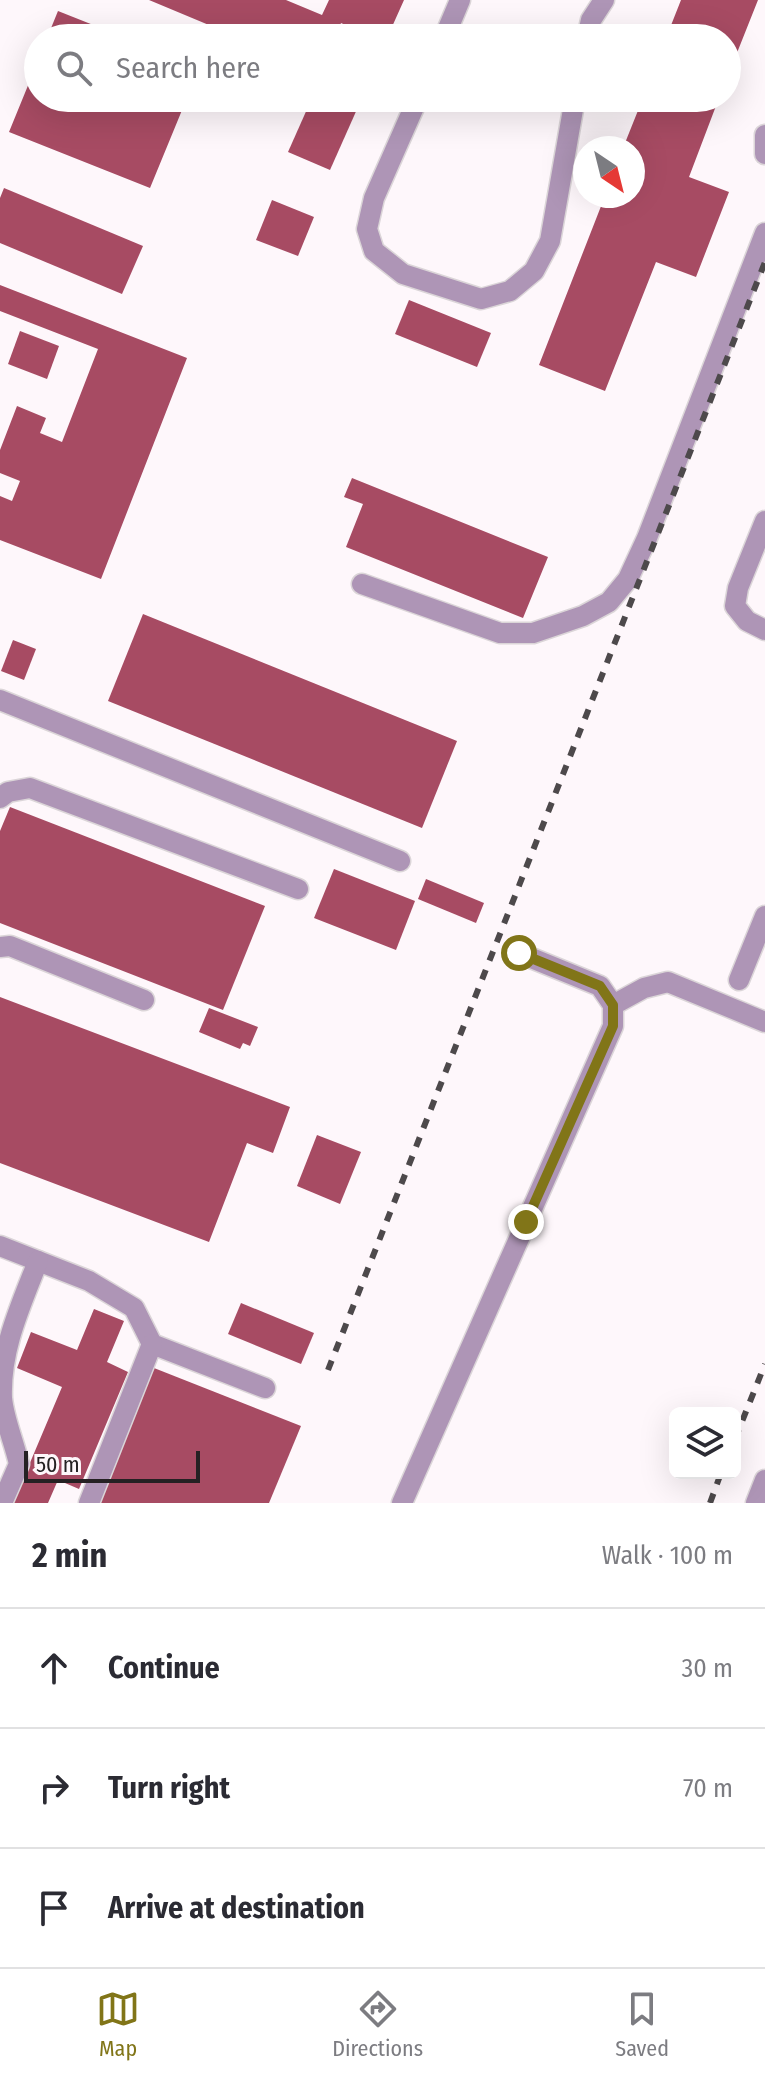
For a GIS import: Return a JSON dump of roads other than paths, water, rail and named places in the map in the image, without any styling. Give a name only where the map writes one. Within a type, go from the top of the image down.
[{"type":"lane","points":[[450,24],[460,0]]},
{"type":"lane","points":[[590,24],[604,0]]},
{"type":"lane","points":[[412,112],[374,198],[367,229],[374,251],[403,274],[481,299],[510,291],[534,271],[550,241],[572,112]]},
{"type":"lane","points":[[765,135],[765,154]]},
{"type":"lane","points":[[362,584],[500,633],[533,633],[583,616],[609,602],[628,579],[647,538],[765,233]]},
{"type":"lane","points":[[765,521],[738,588],[735,606],[747,621],[765,630]]},
{"type":"lane","points":[[0,700],[400,861]]},
{"type":"lane","points":[[0,798],[8,792],[30,788],[298,889]]},
{"type":"lane","points":[[739,980],[765,916]]},
{"type":"lane","points":[[0,947],[10,946],[144,1000]]},
{"type":"lane","points":[[402,1503],[613,1026],[613,1005],[600,986],[519,953]]},
{"type":"lane","points":[[613,1005],[644,988],[668,982],[765,1022]]},
{"type":"lane","points":[[0,1246],[89,1281],[134,1308],[152,1344],[265,1388]]},
{"type":"lane","points":[[2,1503],[19,1464],[2,1398],[6,1344],[38,1261]]},
{"type":"lane","points":[[89,1503],[152,1344]]},
{"type":"lane","points":[[756,1503],[765,1480]]},
{"type":"railway","points":[[328,1370],[765,262]]},
{"type":"railway","points":[[741,1424],[765,1364]]},
{"type":"railway","points":[[710,1503],[719,1479]]}]
